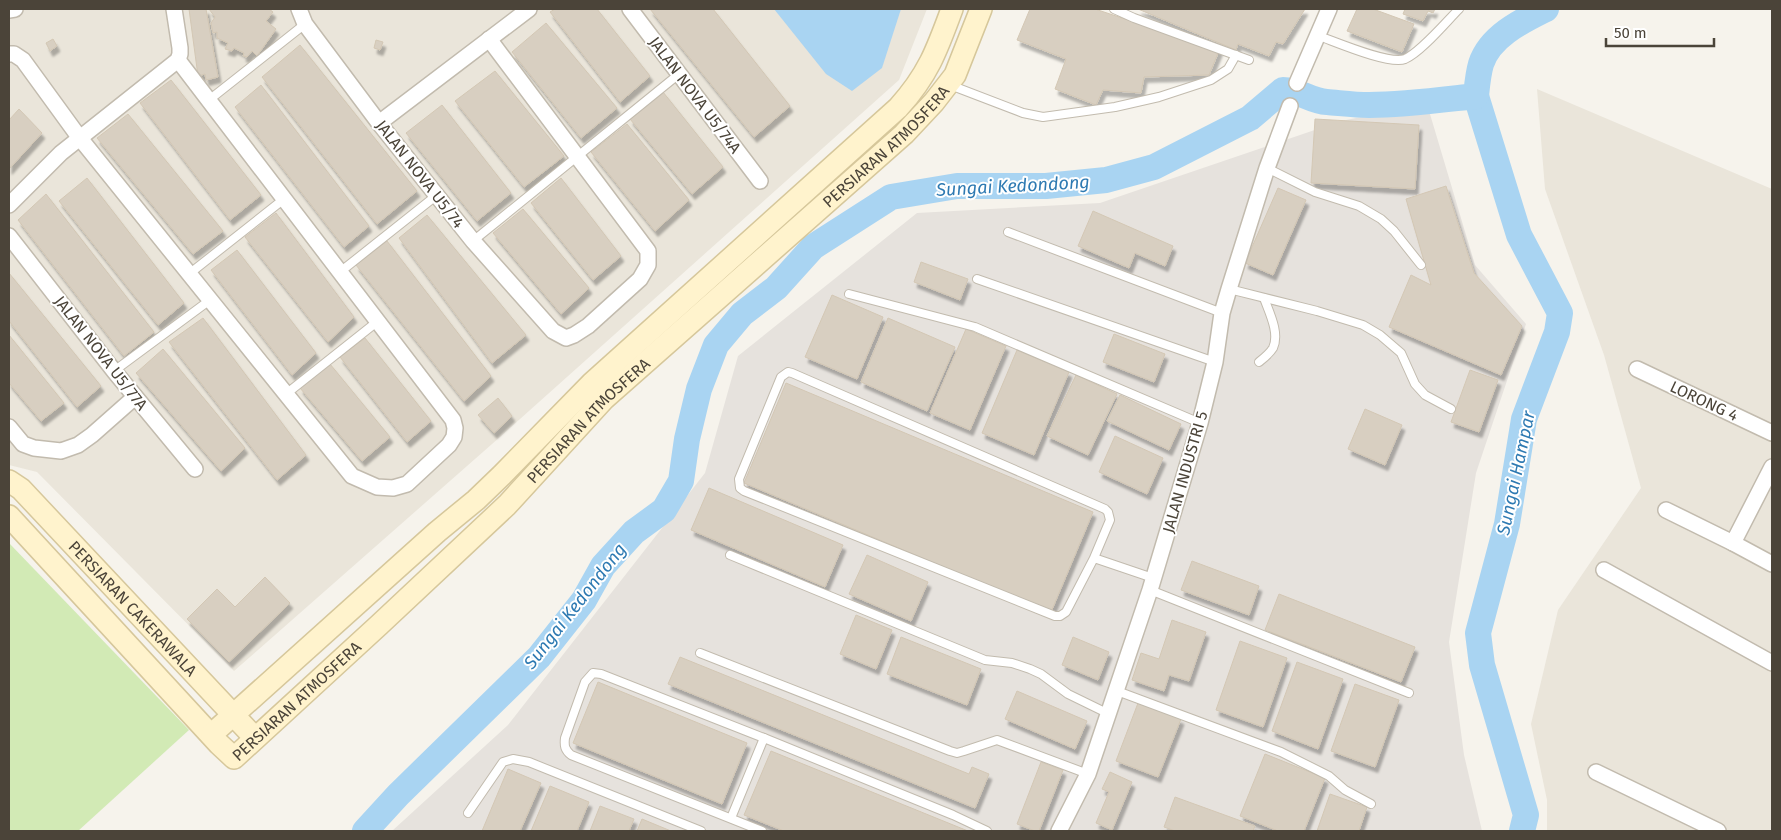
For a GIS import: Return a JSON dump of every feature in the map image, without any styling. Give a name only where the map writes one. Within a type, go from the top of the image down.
[{"type":"street","points":[[9,10],[15,9]]},
{"type":"street","points":[[9,205],[61,152],[178,60],[180,48],[174,9]]},
{"type":"street","name":"JALAN NOVA U5/74","points":[[299,9],[306,24],[379,123],[473,241],[553,331],[566,338],[588,326],[640,279],[646,272],[649,258],[648,251],[577,157]]},
{"type":"street","points":[[379,123],[490,40],[528,9]]},
{"type":"street","name":"JALAN NOVA U5/74A","points":[[630,9],[760,181]]},
{"type":"street","name":"PERSIARAN ATMOSFERA","points":[[952,9],[934,56],[924,76],[898,108],[592,384],[476,500],[437,532],[212,734],[234,758],[507,505],[604,398],[904,134],[934,102],[955,75],[981,9]]},
{"type":"street","points":[[1297,84],[1329,9]]},
{"type":"street","points":[[490,40],[577,157]]},
{"type":"street","points":[[9,54],[14,54],[23,60],[79,137],[352,476],[377,487],[393,488],[407,484],[449,446],[454,437],[455,428],[453,420],[178,60]]},
{"type":"street","name":"JALAN INDUSTRI 5","points":[[1059,831],[1088,774],[1152,584],[1200,423],[1215,362],[1222,313],[1267,168],[1290,106]]},
{"type":"street","name":"JALAN NOVA U5/77A","points":[[9,236],[114,370],[195,469]]},
{"type":"street","name":"LORONG 4","points":[[1637,369],[1772,433]]},
{"type":"street","points":[[9,427],[23,444],[34,448],[61,451],[78,445],[92,435],[136,397]]},
{"type":"street","points":[[1733,543],[1772,467]]},
{"type":"street","name":"PERSIARAN CAKERAWALA","points":[[9,481],[21,489],[255,738]]},
{"type":"street","points":[[1666,510],[1772,564]]},
{"type":"street","name":"PERSIARAN CAKERAWALA","points":[[9,516],[212,734]]},
{"type":"street","points":[[1604,570],[1772,663]]},
{"type":"street","points":[[1596,772],[1718,831]]},
{"type":"lane","points":[[1114,9],[1249,60]]},
{"type":"lane","points":[[1319,36],[1382,58],[1403,60],[1414,54],[1459,9]]},
{"type":"lane","points":[[209,100],[306,24]]},
{"type":"lane","points":[[948,85],[1023,114],[1043,117],[1115,107],[1159,97],[1211,80],[1228,69],[1236,56]]},
{"type":"lane","points":[[473,241],[678,74]]},
{"type":"lane","points":[[1267,168],[1315,192],[1359,206],[1381,219],[1394,231],[1421,265]]},
{"type":"lane","points":[[340,272],[437,196]]},
{"type":"lane","points":[[189,274],[284,199]]},
{"type":"lane","points":[[1008,232],[1222,313]]},
{"type":"lane","points":[[977,279],[1215,362]]},
{"type":"lane","points":[[1229,289],[1317,310],[1363,325],[1380,335],[1401,353],[1415,384],[1425,394],[1451,409]]},
{"type":"lane","points":[[849,294],[975,327],[1200,423]]},
{"type":"lane","points":[[1259,362],[1273,349],[1275,341],[1273,324],[1264,298]]},
{"type":"lane","points":[[114,370],[210,300]]},
{"type":"lane","points":[[286,394],[378,321]]},
{"type":"lane","points":[[792,373],[1105,509],[1110,520],[1094,558],[1066,612],[1060,616],[1055,616],[744,491],[738,484],[739,479],[781,377],[783,374],[792,373]]},
{"type":"lane","points":[[730,555],[984,660],[1012,663],[1030,669],[1041,674],[1068,694],[1109,714]]},
{"type":"lane","points":[[1094,558],[1409,693]]},
{"type":"lane","points":[[700,653],[950,751],[957,753],[997,740],[1088,774]]},
{"type":"lane","points":[[762,831],[567,752],[564,747],[565,738],[585,682],[593,673],[601,674],[764,738],[953,815],[987,831]]},
{"type":"lane","points":[[1117,690],[1281,752],[1329,776],[1345,790],[1371,804]]},
{"type":"lane","points":[[731,818],[764,738]]},
{"type":"lane","points":[[468,812],[503,762],[513,759],[529,762],[701,831]]},
{"type":"shaded area","points":[[9,9],[927,9],[899,80],[500,437],[234,671],[37,472],[9,465]]},
{"type":"shaded area","points":[[1537,89],[1772,189],[1772,831],[1547,831],[1547,800],[1531,724],[1558,610],[1641,488],[1604,355],[1545,189]]},
{"type":"shaded area","points":[[1427,104],[1475,265],[1526,324],[1476,473],[1449,642],[1464,755],[1482,831],[392,831],[508,725],[705,473],[738,356],[917,213],[1100,203],[1341,121]]},
{"type":"green space","points":[[9,543],[189,730],[78,831],[9,831]]},
{"type":"water","points":[[774,9],[901,9],[882,68],[852,91],[826,74]]},
{"type":"building","points":[[189,9],[206,9],[218,77],[206,80],[205,74],[198,76]]},
{"type":"building","points":[[209,9],[269,9],[273,12],[266,21],[276,29],[257,56],[252,51],[247,57],[243,56],[244,53],[234,48],[232,51],[225,49],[228,43],[217,38],[217,32],[213,33],[211,23],[215,17]]},
{"type":"building","points":[[555,9],[597,9],[650,76],[620,102],[550,12]]},
{"type":"building","points":[[650,9],[713,9],[790,106],[754,137]]},
{"type":"building","points":[[1030,9],[1095,9],[1131,21],[1134,18],[1221,46],[1209,75],[1144,77],[1141,93],[1103,90],[1096,105],[1055,89],[1066,59],[1017,40]]},
{"type":"building","points":[[1138,9],[1305,9],[1283,44],[1276,42],[1269,56],[1238,44],[1236,50]]},
{"type":"building","points":[[1357,9],[1373,9],[1414,24],[1402,52],[1347,31]]},
{"type":"building","points":[[1405,9],[1435,9],[1433,13],[1428,11],[1423,21],[1403,14]]},
{"type":"building","points":[[546,23],[617,108],[581,138],[512,52]]},
{"type":"building","points":[[53,39],[57,46],[50,51],[46,43]]},
{"type":"building","points":[[376,40],[383,42],[380,50],[374,48]]},
{"type":"building","points":[[300,45],[417,191],[377,224],[262,77]]},
{"type":"building","points":[[495,71],[564,156],[524,187],[455,101]]},
{"type":"building","points":[[171,80],[261,195],[230,220],[140,103]]},
{"type":"building","points":[[261,85],[369,226],[344,247],[235,107]]},
{"type":"building","points":[[663,92],[723,167],[692,194],[630,119]]},
{"type":"building","points":[[442,105],[511,193],[477,221],[406,133]]},
{"type":"building","points":[[19,109],[42,133],[9,169],[9,120]]},
{"type":"building","points":[[128,114],[223,231],[193,254],[97,138]]},
{"type":"building","points":[[1315,119],[1419,125],[1415,189],[1311,183]]},
{"type":"building","points":[[627,124],[689,200],[655,231],[591,152]]},
{"type":"building","points":[[87,178],[184,303],[158,325],[59,201]]},
{"type":"building","points":[[561,178],[621,256],[593,280],[531,203]]},
{"type":"building","points":[[1446,186],[1474,273],[1522,326],[1501,375],[1389,327],[1411,275],[1431,285],[1406,199]]},
{"type":"building","points":[[1278,188],[1306,200],[1273,275],[1245,263]]},
{"type":"building","points":[[46,194],[154,332],[124,356],[18,220]]},
{"type":"building","points":[[523,209],[589,288],[561,314],[493,233]]},
{"type":"building","points":[[1093,211],[1173,246],[1165,266],[1135,253],[1129,268],[1078,246]]},
{"type":"building","points":[[276,213],[354,317],[328,342],[245,237]]},
{"type":"building","points":[[427,215],[526,335],[492,363],[399,238]]},
{"type":"building","points":[[387,241],[491,376],[464,401],[356,265]]},
{"type":"building","points":[[237,250],[316,353],[292,375],[211,270]]},
{"type":"building","points":[[921,262],[968,279],[960,300],[914,282]]},
{"type":"building","points":[[9,273],[101,386],[77,407],[9,321]]},
{"type":"building","points":[[832,295],[883,317],[857,379],[805,357]]},
{"type":"building","points":[[203,318],[306,455],[277,480],[169,342]]},
{"type":"building","points":[[888,318],[955,347],[927,411],[861,382]]},
{"type":"building","points":[[966,329],[1006,346],[970,430],[930,413]]},
{"type":"building","points":[[1114,334],[1165,354],[1154,382],[1103,362]]},
{"type":"building","points":[[9,335],[64,403],[41,421],[9,383]]},
{"type":"building","points":[[365,338],[431,421],[407,442],[340,357]]},
{"type":"building","points":[[163,349],[245,448],[221,471],[136,373]]},
{"type":"building","points":[[1017,350],[1069,372],[1034,455],[982,433]]},
{"type":"building","points":[[330,364],[390,437],[362,461],[300,388]]},
{"type":"building","points":[[1470,370],[1498,380],[1479,432],[1451,422]]},
{"type":"building","points":[[1076,375],[1117,394],[1088,455],[1047,436]]},
{"type":"building","points":[[786,383],[1093,512],[1051,612],[744,483]]},
{"type":"building","points":[[1120,395],[1181,424],[1169,450],[1107,421]]},
{"type":"building","points":[[498,398],[512,416],[494,433],[478,415]]},
{"type":"building","points":[[1365,409],[1402,425],[1385,465],[1348,449]]},
{"type":"building","points":[[1115,436],[1163,458],[1147,494],[1099,472]]},
{"type":"building","points":[[709,488],[843,545],[825,587],[691,530]]},
{"type":"building","points":[[867,555],[928,582],[911,621],[849,594]]},
{"type":"building","points":[[1192,561],[1259,586],[1249,615],[1181,590]]},
{"type":"building","points":[[265,577],[290,603],[229,662],[187,619],[217,589],[235,607]]},
{"type":"building","points":[[1279,594],[1415,647],[1401,682],[1265,630]]},
{"type":"building","points":[[856,615],[892,630],[876,669],[840,654]]},
{"type":"building","points":[[1172,620],[1206,632],[1189,681],[1169,675],[1164,691],[1132,680],[1141,653],[1159,659]]},
{"type":"building","points":[[901,637],[981,669],[967,705],[887,674]]},
{"type":"building","points":[[1073,637],[1109,652],[1098,680],[1062,665]]},
{"type":"building","points":[[1240,641],[1287,658],[1263,727],[1216,710]]},
{"type":"building","points":[[680,657],[969,774],[972,767],[989,774],[975,808],[668,684]]},
{"type":"building","points":[[1297,662],[1343,679],[1318,749],[1272,731]]},
{"type":"building","points":[[598,682],[747,743],[722,804],[573,743]]},
{"type":"building","points":[[1355,684],[1399,700],[1375,767],[1331,751]]},
{"type":"building","points":[[1017,691],[1087,721],[1075,749],[1005,719]]},
{"type":"building","points":[[1138,703],[1181,719],[1158,777],[1116,761]]},
{"type":"building","points":[[771,751],[968,831],[784,831],[744,815]]},
{"type":"building","points":[[1265,754],[1325,778],[1304,831],[1278,831],[1240,816]]},
{"type":"building","points":[[1041,762],[1063,770],[1039,831],[1035,831],[1017,824]]},
{"type":"building","points":[[508,769],[541,783],[520,831],[482,831]]},
{"type":"building","points":[[1110,772],[1132,782],[1112,830],[1096,823],[1109,792],[1102,789]]},
{"type":"building","points":[[550,786],[589,802],[577,831],[531,831]]},
{"type":"building","points":[[1330,794],[1367,807],[1359,831],[1317,831]]},
{"type":"building","points":[[1175,797],[1255,826],[1253,831],[1175,831],[1164,827]]},
{"type":"building","points":[[600,806],[634,819],[629,831],[590,831]]},
{"type":"building","points":[[642,819],[671,831],[637,831]]},
{"type":"waterway","name":"Sungai Kedondong","points":[[365,831],[398,795],[539,657],[584,600],[603,566],[634,532],[664,510],[681,481],[687,439],[699,389],[716,345],[742,314],[776,288],[813,247],[891,197],[957,186],[1046,186],[1106,180],[1154,167],[1250,118],[1283,90],[1289,90],[1315,100],[1364,105],[1409,103],[1476,96],[1481,64],[1485,54],[1492,45],[1499,37],[1546,9]]},
{"type":"waterway","name":"Sungai Hampar","points":[[1476,96],[1519,235],[1560,313],[1557,332],[1524,419],[1507,524],[1478,633],[1482,665],[1526,815],[1522,831]]}]
